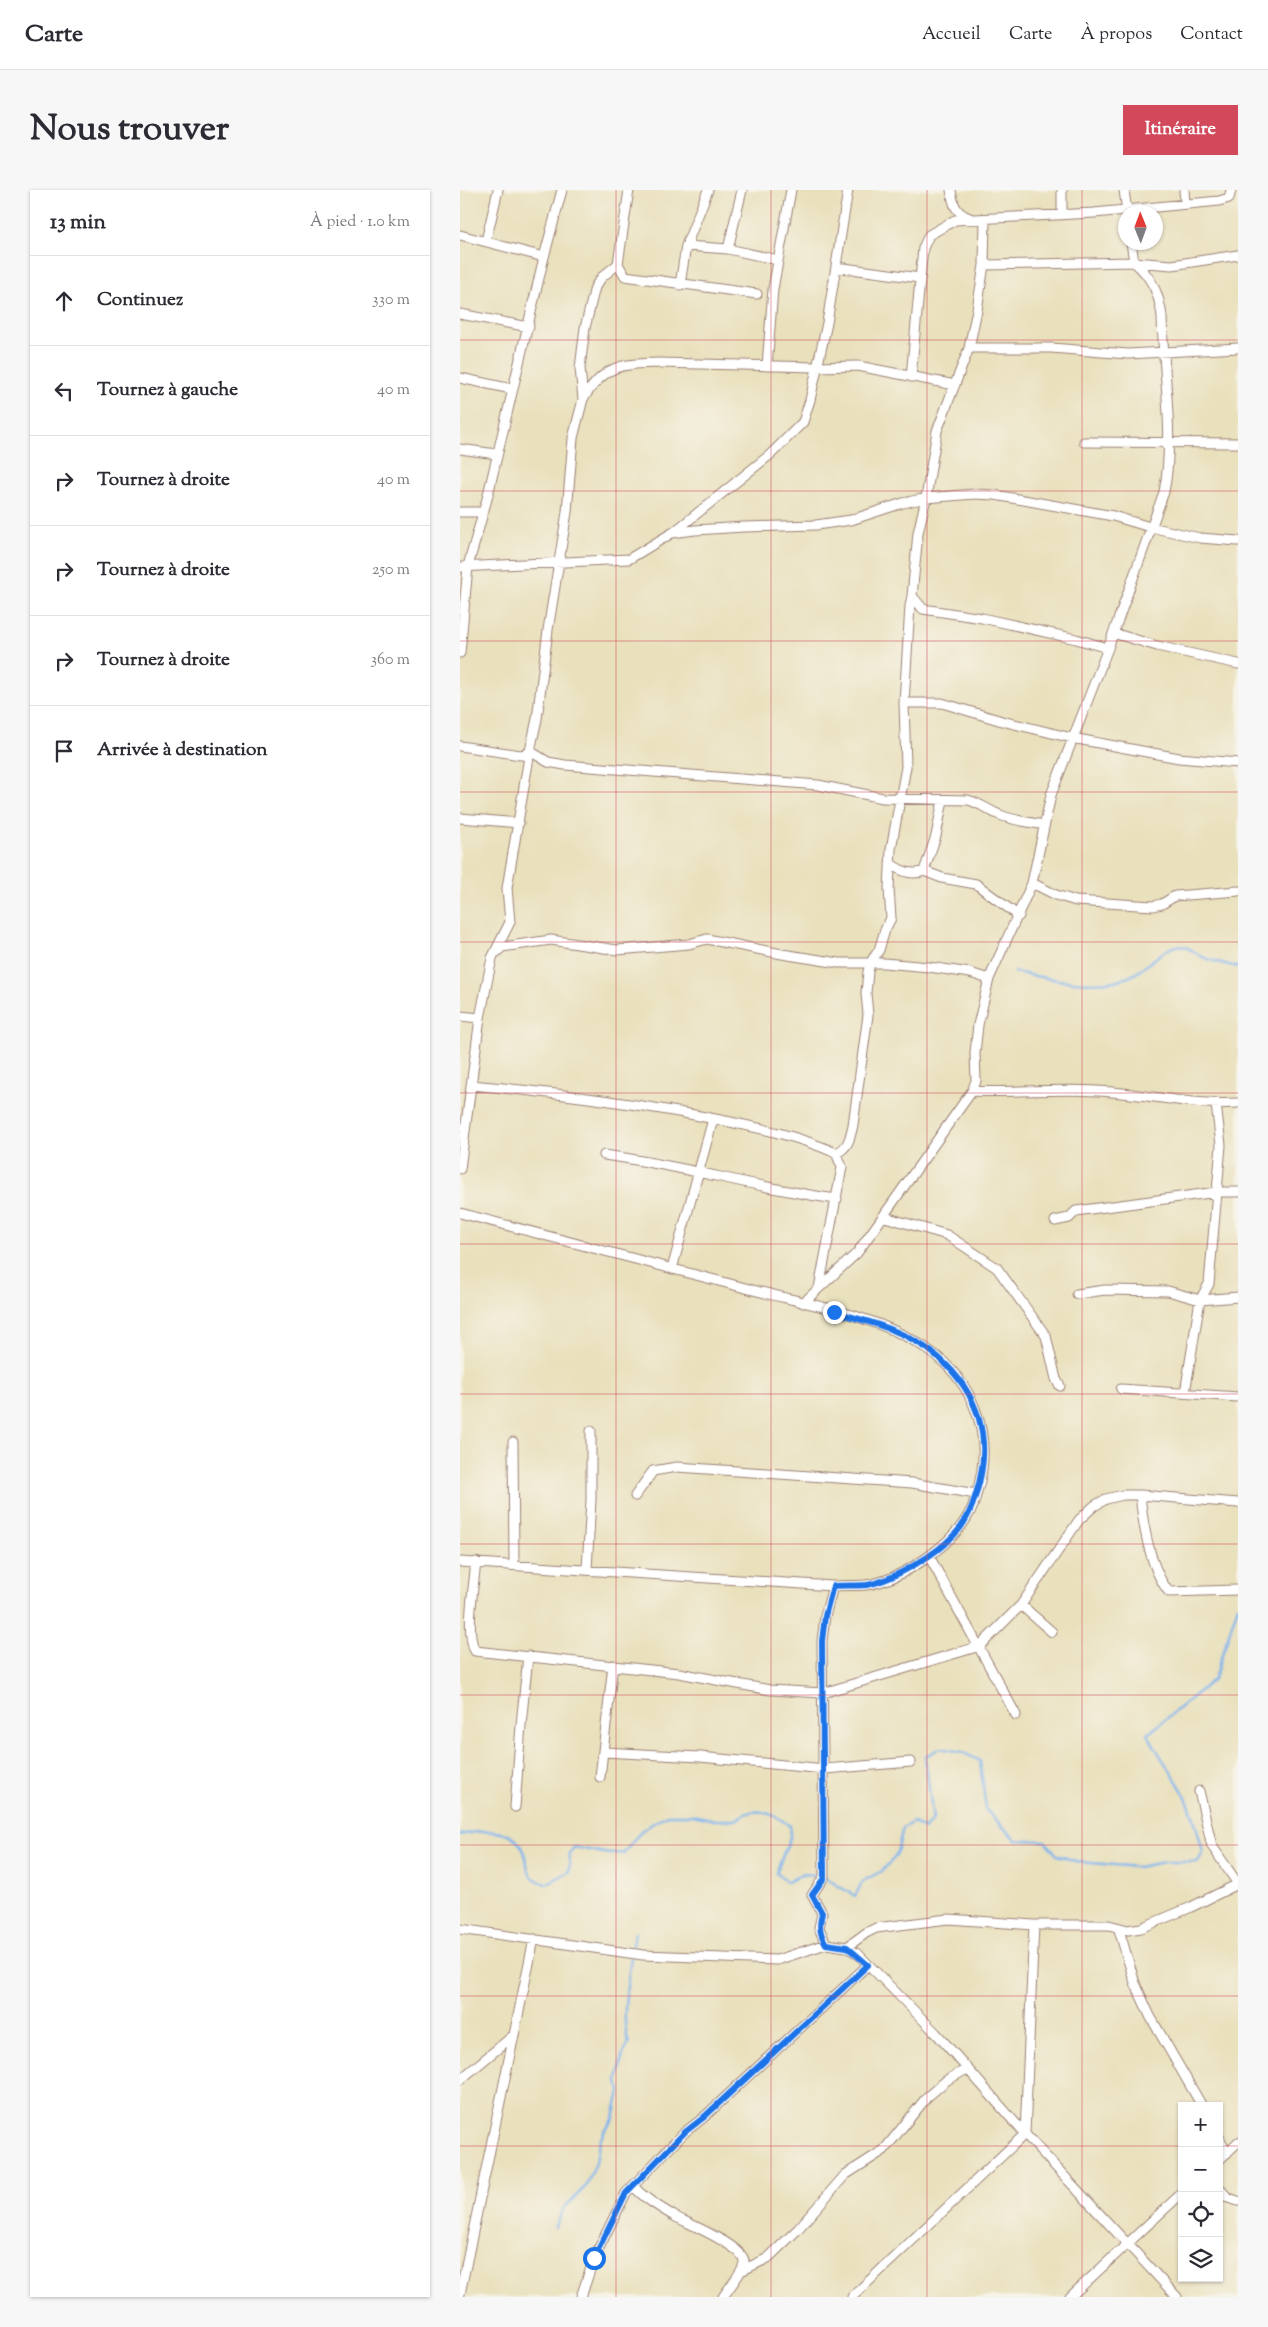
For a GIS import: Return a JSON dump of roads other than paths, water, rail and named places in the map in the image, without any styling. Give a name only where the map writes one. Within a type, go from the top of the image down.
[{"type":"street","points":[[486,241],[498,190]]},
{"type":"street","points":[[460,653],[464,567],[487,499],[496,454],[562,190]]},
{"type":"street","points":[[629,190],[618,264],[625,276],[757,294]]},
{"type":"street","points":[[680,285],[686,246],[708,190]]},
{"type":"street","points":[[728,249],[736,222],[742,190]]},
{"type":"street","points":[[767,366],[778,260],[791,191],[780,190]]},
{"type":"street","points":[[464,567],[629,559],[672,534],[771,454],[803,422],[810,400],[827,323],[848,190]]},
{"type":"street","points":[[951,190],[957,212],[972,219]]},
{"type":"street","points":[[1062,190],[1062,215]]},
{"type":"street","points":[[1124,190],[1126,205]]},
{"type":"street","points":[[1184,190],[1185,203]]},
{"type":"street","points":[[1163,206],[1224,200],[1230,196],[1231,190]]},
{"type":"street","points":[[911,376],[923,248],[929,235],[950,221],[1118,212]]},
{"type":"street","points":[[836,1153],[844,1150],[849,1142],[853,1125],[868,1015],[866,993],[870,963],[879,950],[891,918],[890,863],[895,817],[900,799],[906,756],[904,703],[910,606],[918,533],[937,431],[969,348],[984,265],[986,219]]},
{"type":"street","points":[[460,235],[544,257]]},
{"type":"street","points":[[686,246],[728,249],[778,260]]},
{"type":"street","points":[[803,1303],[858,1253],[972,1091],[976,1081],[975,1053],[978,1025],[989,979],[1019,916],[1032,883],[1051,795],[1108,648],[1164,492],[1168,470],[1168,444],[1162,316],[1159,295],[1144,270],[1134,262],[1132,250]]},
{"type":"street","points":[[984,265],[1134,262],[1172,265],[1238,255]]},
{"type":"street","points":[[460,1169],[463,1115],[471,1085],[480,1018],[492,958],[510,922],[507,888],[537,719],[567,512],[573,438],[583,399],[580,368],[585,328],[595,287],[602,277],[618,264]]},
{"type":"street","points":[[836,267],[920,278]]},
{"type":"street","points":[[460,314],[529,328]]},
{"type":"street","points":[[969,348],[1051,348],[1128,354],[1238,348]]},
{"type":"street","points":[[583,399],[600,375],[615,368],[635,364],[858,366],[955,385]]},
{"type":"street","points":[[460,378],[512,389]]},
{"type":"street","points":[[1084,442],[1238,443]]},
{"type":"street","points":[[460,449],[496,454]]},
{"type":"street","points":[[672,534],[734,527],[816,526],[851,520],[926,498],[974,494],[995,495],[1113,516],[1150,527],[1200,538],[1238,541]]},
{"type":"street","points":[[460,512],[482,512]]},
{"type":"street","points":[[912,596],[923,609],[982,618],[1108,648]]},
{"type":"street","points":[[1113,633],[1157,646],[1238,664]]},
{"type":"street","points":[[904,703],[942,703],[1002,721],[1072,738],[1179,758],[1238,763]]},
{"type":"street","points":[[460,746],[521,755],[530,751]]},
{"type":"street","points":[[530,751],[548,762],[565,765],[818,785],[883,798],[977,802],[988,810],[1002,816],[1044,825]]},
{"type":"street","points":[[924,871],[936,836],[943,800]]},
{"type":"street","points":[[460,818],[519,823]]},
{"type":"street","points":[[890,863],[910,873],[924,871],[942,878],[976,884],[1019,916]]},
{"type":"street","points":[[1032,883],[1056,895],[1076,901],[1153,906],[1162,904],[1176,896],[1238,892]]},
{"type":"street","points":[[492,958],[502,948],[551,940],[618,950],[689,944],[707,939],[839,964],[870,963],[929,967],[970,973],[989,979]]},
{"type":"street","points":[[460,1016],[480,1018]]},
{"type":"street","points":[[471,1085],[660,1108],[768,1130],[810,1141],[836,1153],[842,1167],[819,1288]]},
{"type":"street","points":[[972,1091],[1005,1093],[1064,1089],[1216,1104],[1238,1103]]},
{"type":"street","points":[[1185,1393],[1200,1300],[1210,1284],[1221,1145],[1216,1104]]},
{"type":"street","points":[[672,1269],[700,1173],[713,1119]]},
{"type":"street","points":[[604,1155],[634,1159],[802,1195],[837,1199]]},
{"type":"street","points":[[1055,1221],[1069,1218],[1076,1211],[1217,1192],[1238,1192]]},
{"type":"street","points":[[460,1213],[803,1303],[903,1333],[932,1353],[962,1383],[973,1402],[981,1423],[984,1456],[982,1475],[971,1511],[956,1533],[929,1556],[891,1577],[868,1584],[833,1586],[460,1562]]},
{"type":"street","points":[[885,1217],[947,1235],[997,1268],[1046,1336],[1056,1379],[1060,1386]]},
{"type":"street","points":[[1077,1294],[1105,1290],[1168,1291],[1200,1300],[1238,1297]]},
{"type":"street","points":[[1121,1389],[1238,1397]]},
{"type":"street","points":[[587,1569],[591,1500],[591,1431]]},
{"type":"street","points":[[513,1442],[514,1564]]},
{"type":"street","points":[[635,1496],[653,1471],[677,1467],[912,1483],[976,1494]]},
{"type":"street","points":[[476,1562],[472,1644],[476,1650],[481,1652],[679,1673],[770,1690],[823,1693],[980,1646],[1021,1605],[1079,1520],[1094,1506],[1106,1499],[1123,1495],[1140,1495],[1238,1503]]},
{"type":"street","points":[[1140,1495],[1144,1527],[1158,1572],[1169,1592],[1238,1590]]},
{"type":"street","points":[[929,1556],[980,1646],[1016,1715]]},
{"type":"street","points":[[826,1944],[820,1935],[819,1928],[822,1913],[812,1895],[824,1878],[825,1770],[822,1641],[825,1616],[833,1586]]},
{"type":"street","points":[[1021,1605],[1052,1632]]},
{"type":"street","points":[[516,1808],[520,1725],[528,1656]]},
{"type":"street","points":[[600,1776],[612,1665]]},
{"type":"street","points":[[603,1752],[700,1757],[825,1770],[911,1762]]},
{"type":"street","points":[[847,1947],[866,1932],[876,1928],[940,1920],[1034,1925],[1109,1925],[1119,1930],[1141,1928],[1189,1908],[1238,1884],[1212,1846],[1199,1791]]},
{"type":"street","points":[[852,2297],[1025,2134],[1034,1925]]},
{"type":"street","points":[[460,1929],[631,1954],[777,1960],[826,1944],[847,1947],[868,1965],[936,2033],[1025,2134],[1177,2297]]},
{"type":"street","points":[[1119,1930],[1135,1983],[1150,2016],[1200,2102]]},
{"type":"street","points":[[460,2294],[534,1939]]},
{"type":"street","points":[[581,2297],[594,2258],[616,2210],[633,2186],[685,2132],[703,2118],[868,1965]]},
{"type":"street","points":[[460,2080],[514,2035]]},
{"type":"street","points":[[741,2271],[768,2258],[798,2229],[845,2175],[884,2150],[927,2097],[947,2080],[967,2069]]},
{"type":"street","points":[[1223,2156],[1238,2142]]},
{"type":"street","points":[[1223,2146],[1227,2153]]},
{"type":"street","points":[[633,2186],[654,2203],[724,2242],[742,2255],[744,2262],[741,2271],[723,2297]]},
{"type":"street","points":[[1223,2192],[1228,2198],[1238,2201]]},
{"type":"street","points":[[1070,2297],[1178,2197]]},
{"type":"waterway","points":[[1015,972],[1062,981],[1096,983],[1112,981],[1127,978],[1163,952],[1177,946],[1185,947],[1208,959],[1238,967]]},
{"type":"waterway","points":[[460,1835],[475,1832],[492,1832],[507,1835],[520,1844],[524,1850],[527,1867],[532,1876],[546,1884],[569,1872],[570,1853],[574,1847],[609,1854],[624,1853],[642,1830],[667,1815],[693,1815],[715,1820],[736,1820],[743,1815],[757,1811],[777,1817],[790,1826],[791,1835],[776,1873],[787,1882],[804,1874],[822,1876],[855,1896],[863,1881],[882,1871],[896,1856],[903,1828],[913,1822],[924,1829],[933,1819],[925,1757],[940,1748],[962,1752],[980,1761],[986,1810],[1016,1840],[1045,1841],[1057,1855],[1079,1862],[1138,1867],[1164,1862],[1198,1862],[1203,1852],[1191,1809],[1184,1793],[1148,1734],[1214,1679],[1238,1606]]},
{"type":"waterway","points":[[632,1951],[635,1933]]},
{"type":"waterway","points":[[555,2227],[564,2208],[586,2186],[596,2163],[599,2143],[605,2130],[614,2118],[620,2091],[618,2081],[622,2056],[629,2043],[626,2034],[625,2012],[631,1957]]}]
